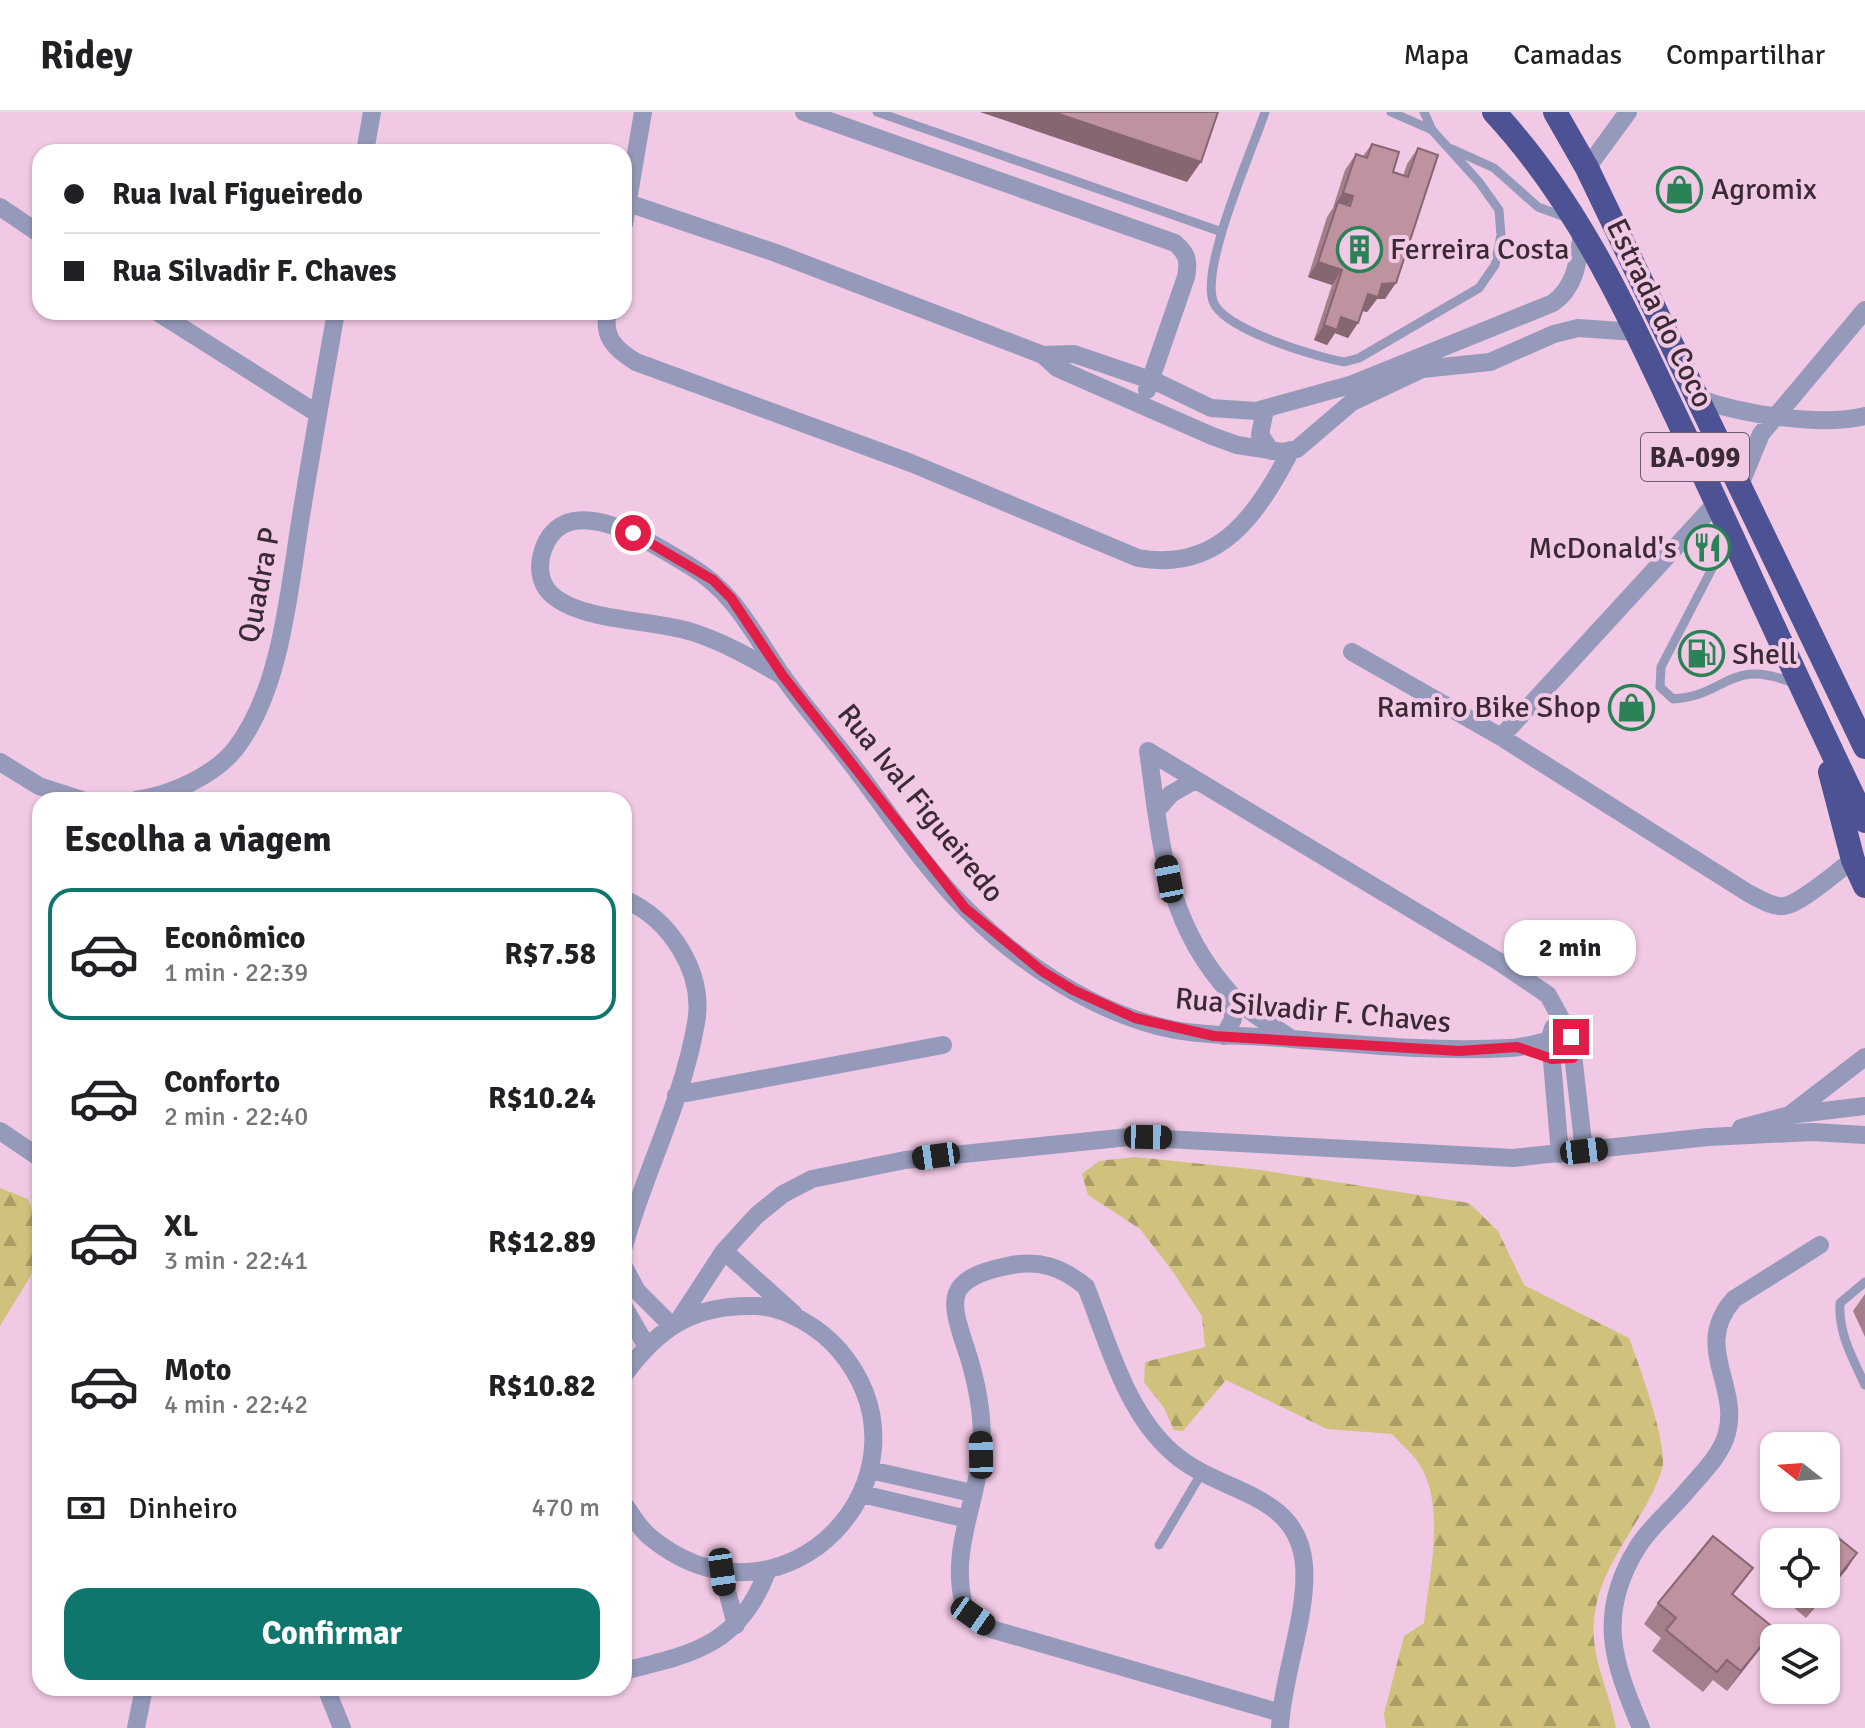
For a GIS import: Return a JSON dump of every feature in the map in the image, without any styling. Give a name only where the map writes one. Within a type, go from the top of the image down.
[{"type":"highway","name":"Estrada do Coco","points":[[1494,112],[1580,224],[1636,332],[1865,821]]},
{"type":"highway","name":"Estrada do Coco","points":[[1555,112],[1587,168],[1865,747]]},
{"type":"highway","points":[[1815,716],[1853,860],[1865,886]]},
{"type":"street","points":[[366,144],[372,112]]},
{"type":"street","points":[[632,179],[643,112]]},
{"type":"street","points":[[804,112],[1175,243],[1185,251],[1188,263],[1186,277],[1142,402]]},
{"type":"street","points":[[1587,168],[1628,112]]},
{"type":"street","points":[[632,204],[776,253],[1043,355],[1057,368],[1237,445],[1271,451],[1291,450],[1306,442],[1352,402],[1422,369],[1490,362],[1578,328],[1636,332]]},
{"type":"street","points":[[0,207],[32,229]]},
{"type":"street","points":[[1043,355],[1074,354],[1151,380],[1211,408],[1233,412],[1265,409],[1320,394],[1517,318],[1567,293],[1580,224]]},
{"type":"street","points":[[1740,485],[1756,444],[1777,414],[1865,310]]},
{"type":"street","points":[[1517,318],[1529,346]]},
{"type":"street","points":[[170,320],[318,414]]},
{"type":"street","name":"Quadra P","points":[[167,792],[205,775],[235,750],[255,718],[269,681],[288,591],[335,320]]},
{"type":"street","points":[[606,320],[609,337],[618,351],[636,362],[911,463],[1138,558],[1154,561],[1186,558],[1229,539],[1259,509],[1291,450]]},
{"type":"street","points":[[1320,394],[1330,403],[1331,418]]},
{"type":"street","points":[[1697,398],[1721,407],[1804,419],[1865,416]]},
{"type":"street","points":[[1265,409],[1260,435],[1271,451]]},
{"type":"street","points":[[1501,737],[1717,502]]},
{"type":"street","name":"Rua Ival Figueiredo","points":[[783,676],[721,642],[654,623],[580,610],[563,602],[548,592],[541,577],[543,550],[551,534],[568,522],[585,518],[633,533],[713,580],[743,615],[783,676],[965,908],[1042,971],[1107,1006]]},
{"type":"street","points":[[721,642],[733,632],[743,615]]},
{"type":"street","points":[[1352,652],[1501,737],[1748,893],[1772,904],[1783,906],[1796,900],[1853,860]]},
{"type":"street","points":[[1290,1038],[1232,996],[1198,954],[1179,917],[1156,811],[1148,751],[1533,983],[1557,1010],[1571,1037],[1584,1151]]},
{"type":"street","points":[[0,762],[39,786],[57,792]]},
{"type":"street","points":[[1156,811],[1171,794],[1195,780]]},
{"type":"street","points":[[632,904],[655,918],[688,959],[697,1021],[676,1095],[632,1223]]},
{"type":"street","points":[[1224,1036],[1233,1019],[1232,996]]},
{"type":"street","name":"Rua Silvadir F. Chaves","points":[[1107,1006],[1172,1029],[1224,1036],[1459,1051],[1517,1047],[1550,1038],[1571,1037]]},
{"type":"street","points":[[1557,1010],[1550,1038],[1560,1154]]},
{"type":"street","points":[[676,1095],[711,1087],[743,1085],[853,1060],[943,1045]]},
{"type":"street","name":"Rua Silvadir F. Chaves","points":[[1517,1047],[1552,1059],[1573,1058]]},
{"type":"street","points":[[1790,1115],[1865,1057]]},
{"type":"street","points":[[683,1070],[711,1087]]},
{"type":"street","points":[[1708,1137],[1790,1115],[1865,1106]]},
{"type":"street","points":[[0,1131],[32,1153]]},
{"type":"street","points":[[675,1323],[724,1251],[757,1215],[783,1194],[812,1179],[845,1170],[967,1151],[1129,1137],[1513,1158],[1708,1137],[1812,1132],[1865,1135]]},
{"type":"street","points":[[1641,1728],[1616,1671],[1611,1645],[1621,1580],[1637,1546],[1716,1457],[1727,1433],[1729,1416],[1717,1359],[1716,1333],[1724,1310],[1734,1299],[1820,1245]]},
{"type":"street","points":[[632,1515],[647,1535],[682,1559],[722,1572],[767,1572],[801,1558],[835,1533],[862,1494],[870,1470],[874,1434],[868,1399],[852,1366],[829,1339],[799,1319],[724,1251]]},
{"type":"street","points":[[1016,1264],[1054,1266],[1086,1287],[1149,1428],[1171,1452],[1201,1474],[1264,1501],[1285,1515],[1295,1529],[1304,1565],[1281,1721],[991,1629],[964,1605],[959,1587],[959,1563],[981,1455],[980,1419],[969,1358],[954,1321],[954,1306],[963,1282],[981,1271],[1016,1264]]},
{"type":"street","points":[[632,1282],[637,1291],[675,1323]]},
{"type":"street","points":[[632,1364],[646,1345],[675,1323],[718,1307],[760,1306],[799,1319]]},
{"type":"street","points":[[632,1321],[646,1345]]},
{"type":"street","points":[[870,1470],[972,1493]]},
{"type":"street","points":[[862,1494],[967,1519]]},
{"type":"street","points":[[722,1572],[736,1625]]},
{"type":"street","points":[[632,1669],[709,1646],[736,1625],[754,1602],[767,1572]]},
{"type":"street","points":[[136,1728],[142,1696]]},
{"type":"street","points":[[329,1696],[342,1728]]},
{"type":"lane","points":[[877,112],[1222,232]]},
{"type":"lane","points":[[1265,112],[1222,232],[1211,283],[1213,301],[1220,314],[1240,326],[1327,359],[1344,362],[1359,358],[1479,288],[1495,265],[1501,235],[1499,210],[1432,130],[1424,112]]},
{"type":"lane","points":[[1391,112],[1432,130]]},
{"type":"lane","points":[[1448,148],[1494,168],[1538,207],[1580,224]]},
{"type":"lane","points":[[1731,533],[1661,667],[1660,687],[1673,699],[1692,697],[1744,673],[1757,672],[1801,686]]},
{"type":"lane","points":[[1865,1282],[1840,1303],[1839,1316],[1844,1337],[1865,1385]]},
{"type":"lane","points":[[1159,1545],[1201,1474]]},
{"type":"green space","points":[[1135,1157],[1261,1170],[1469,1203],[1498,1231],[1524,1285],[1629,1338],[1652,1404],[1663,1458],[1655,1488],[1604,1579],[1594,1620],[1595,1647],[1616,1728],[1386,1728],[1384,1714],[1404,1636],[1424,1623],[1434,1540],[1432,1498],[1427,1479],[1415,1458],[1392,1434],[1327,1429],[1226,1380],[1183,1431],[1174,1430],[1164,1408],[1144,1382],[1145,1362],[1205,1347],[1202,1316],[1140,1229],[1088,1195],[1082,1174],[1099,1161]]},
{"type":"green space","points":[[0,1188],[28,1199],[32,1211],[32,1272],[0,1326]]},
{"type":"building","points":[[1053,112],[1218,112],[1201,162]]},
{"type":"building","name":"Ferreira Costa","points":[[1372,144],[1399,152],[1393,172],[1408,177],[1418,148],[1438,155],[1396,283],[1382,284],[1378,297],[1368,294],[1358,323],[1341,317],[1337,330],[1324,325],[1342,270],[1318,262],[1338,202],[1350,206],[1353,196],[1343,193],[1356,154],[1367,158]]},
{"type":"building","points":[[1713,1536],[1753,1568],[1732,1594],[1769,1624],[1760,1624],[1760,1648],[1741,1671],[1727,1660],[1717,1672],[1666,1630],[1676,1618],[1658,1603]]},
{"type":"building","points":[[1840,1539],[1857,1553],[1840,1574]]},
{"type":"place","name":"Agromix","points":[[1680,189]]},
{"type":"place","name":"Ferreira Costa","points":[[1359,249]]},
{"type":"place","name":"McDonald's","points":[[1708,548]]},
{"type":"place","name":"Shell","points":[[1701,654]]},
{"type":"place","name":"Ramiro Bike Shop","points":[[1632,707]]},
{"type":"route","points":[[633,533],[713,580],[731,598],[783,676],[965,908],[994,935],[1073,990],[1135,1018],[1172,1029],[1214,1036],[1290,1038],[1459,1051],[1517,1047],[1552,1059],[1573,1058],[1571,1037]]}]
